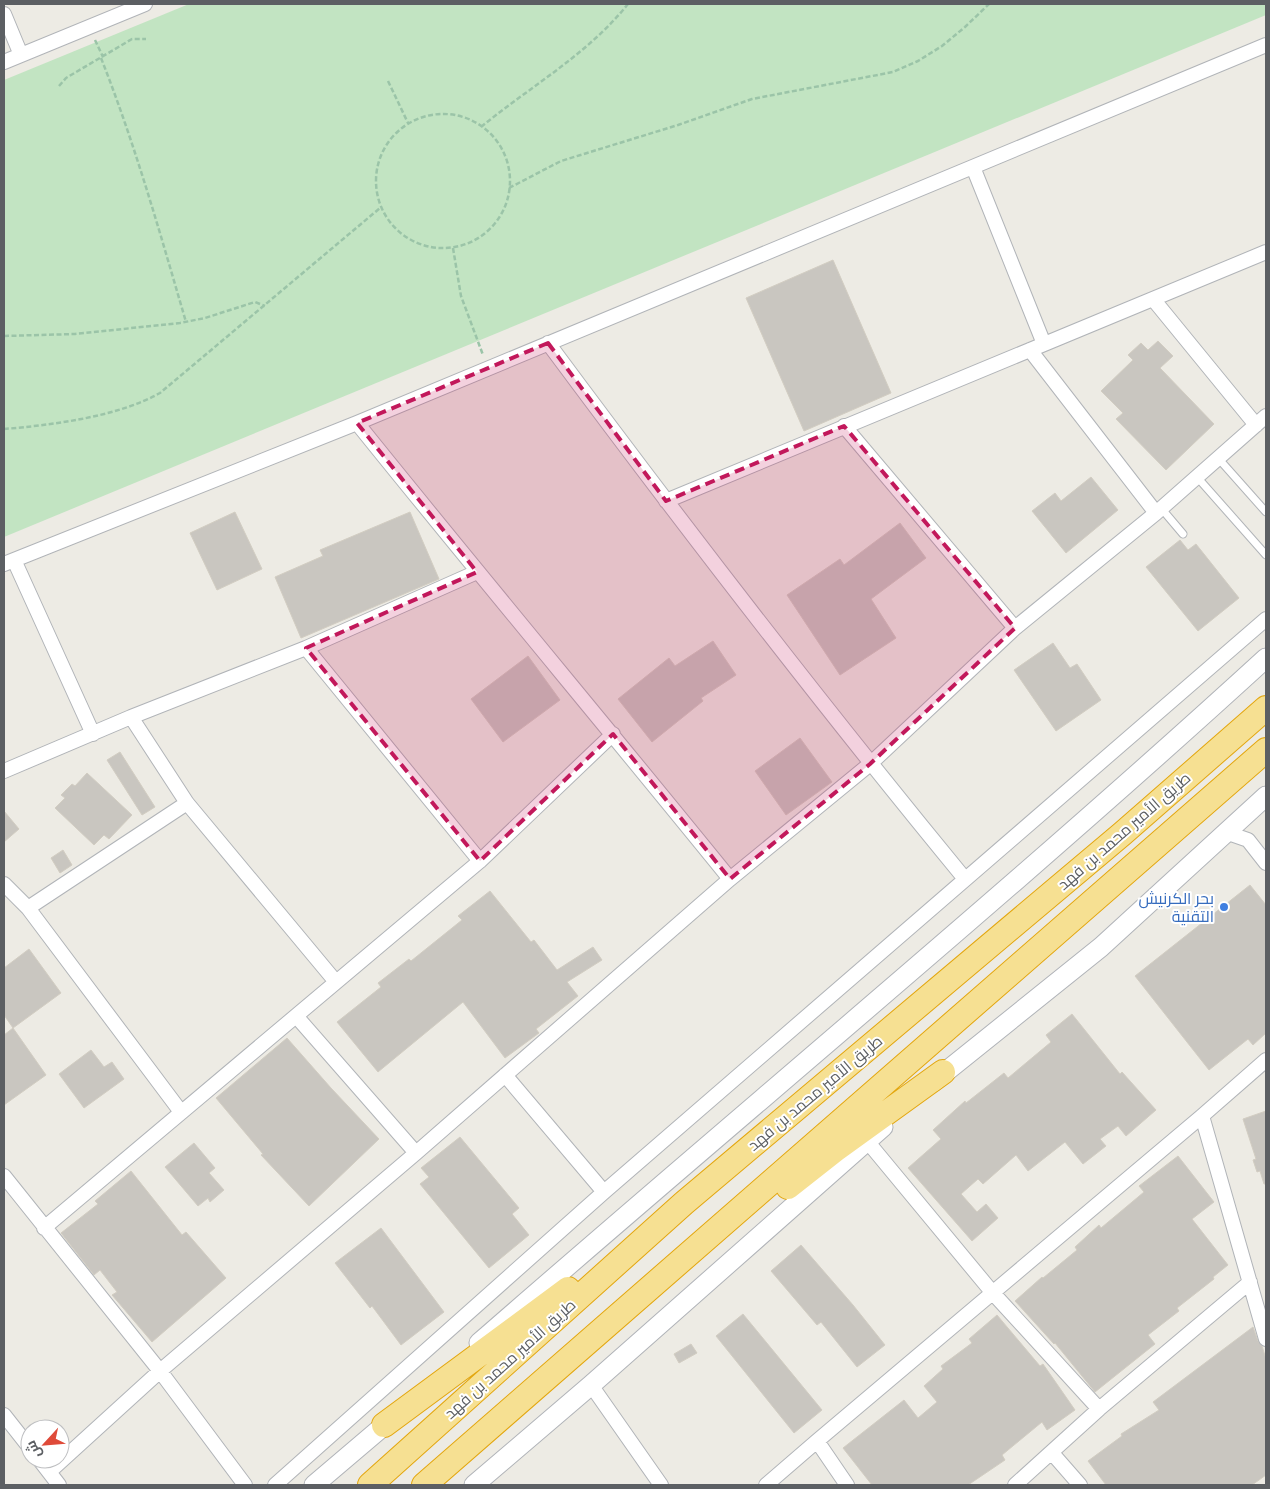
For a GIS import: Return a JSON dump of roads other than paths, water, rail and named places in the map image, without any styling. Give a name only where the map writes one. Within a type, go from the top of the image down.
[{"type":"highway","name":"طريق الأمير محمد بن فهد","points":[[370,1485],[684,1203],[1122,834],[1266,708]]},
{"type":"highway","name":"طريق الأمير محمد بن فهد","points":[[424,1485],[1266,750]]},
{"type":"highway","points":[[585,1344],[835,1150],[943,1072]]},
{"type":"highway","points":[[384,1425],[684,1203]]},
{"type":"main road","points":[[314,1485],[648,1195],[1040,861],[1266,658]]},
{"type":"main road","points":[[474,1485],[592,1385],[943,1072],[1101,947],[1266,796]]},
{"type":"street","points":[[4,62],[145,4]]},
{"type":"street","points":[[4,14],[21,55]]},
{"type":"street","points":[[94,734],[9,562],[356,423],[1266,45]]},
{"type":"street","points":[[973,167],[1044,344]]},
{"type":"street","points":[[666,501],[1266,252]]},
{"type":"street","points":[[49,1472],[160,1371],[416,1153],[730,879],[870,764],[1015,628],[1159,511],[1261,421],[1153,299]]},
{"type":"street","points":[[548,343],[666,501],[870,764],[965,879]]},
{"type":"street","points":[[1030,350],[1159,511]]},
{"type":"street","points":[[356,423],[476,572],[613,734],[730,879]]},
{"type":"street","points":[[844,426],[1015,628]]},
{"type":"street","points":[[4,771],[131,717],[306,648],[476,572]]},
{"type":"street","points":[[276,1485],[604,1192],[1266,619]]},
{"type":"street","points":[[306,648],[480,861]]},
{"type":"street","points":[[131,717],[187,803],[336,982]]},
{"type":"street","points":[[44,1228],[480,861],[613,734]]},
{"type":"street","points":[[28,908],[187,803]]},
{"type":"street","points":[[1225,832],[1248,840],[1266,863]]},
{"type":"street","points":[[4,884],[28,908],[181,1112]]},
{"type":"street","points":[[296,1016],[416,1153]]},
{"type":"street","points":[[766,1485],[816,1440],[1266,1060]]},
{"type":"street","points":[[505,1075],[604,1192]]},
{"type":"street","points":[[1202,1116],[1266,1339]]},
{"type":"street","points":[[867,1141],[992,1292],[1099,1409]]},
{"type":"street","points":[[4,1176],[160,1371],[245,1485]]},
{"type":"street","points":[[1015,1485],[1099,1409],[1250,1282]]},
{"type":"street","points":[[592,1385],[661,1485]]},
{"type":"street","points":[[4,1415],[20,1435]]},
{"type":"street","points":[[816,1440],[847,1485]]},
{"type":"street","points":[[1052,1453],[1080,1485]]},
{"type":"street","points":[[47,1469],[60,1485]]},
{"type":"lane","points":[[1218,458],[1266,512]]},
{"type":"lane","points":[[1196,477],[1266,555]]},
{"type":"lane","points":[[1159,511],[1184,534]]},
{"type":"place","name":"بحر الكرنيش التقنية","points":[[1224,907]]}]
